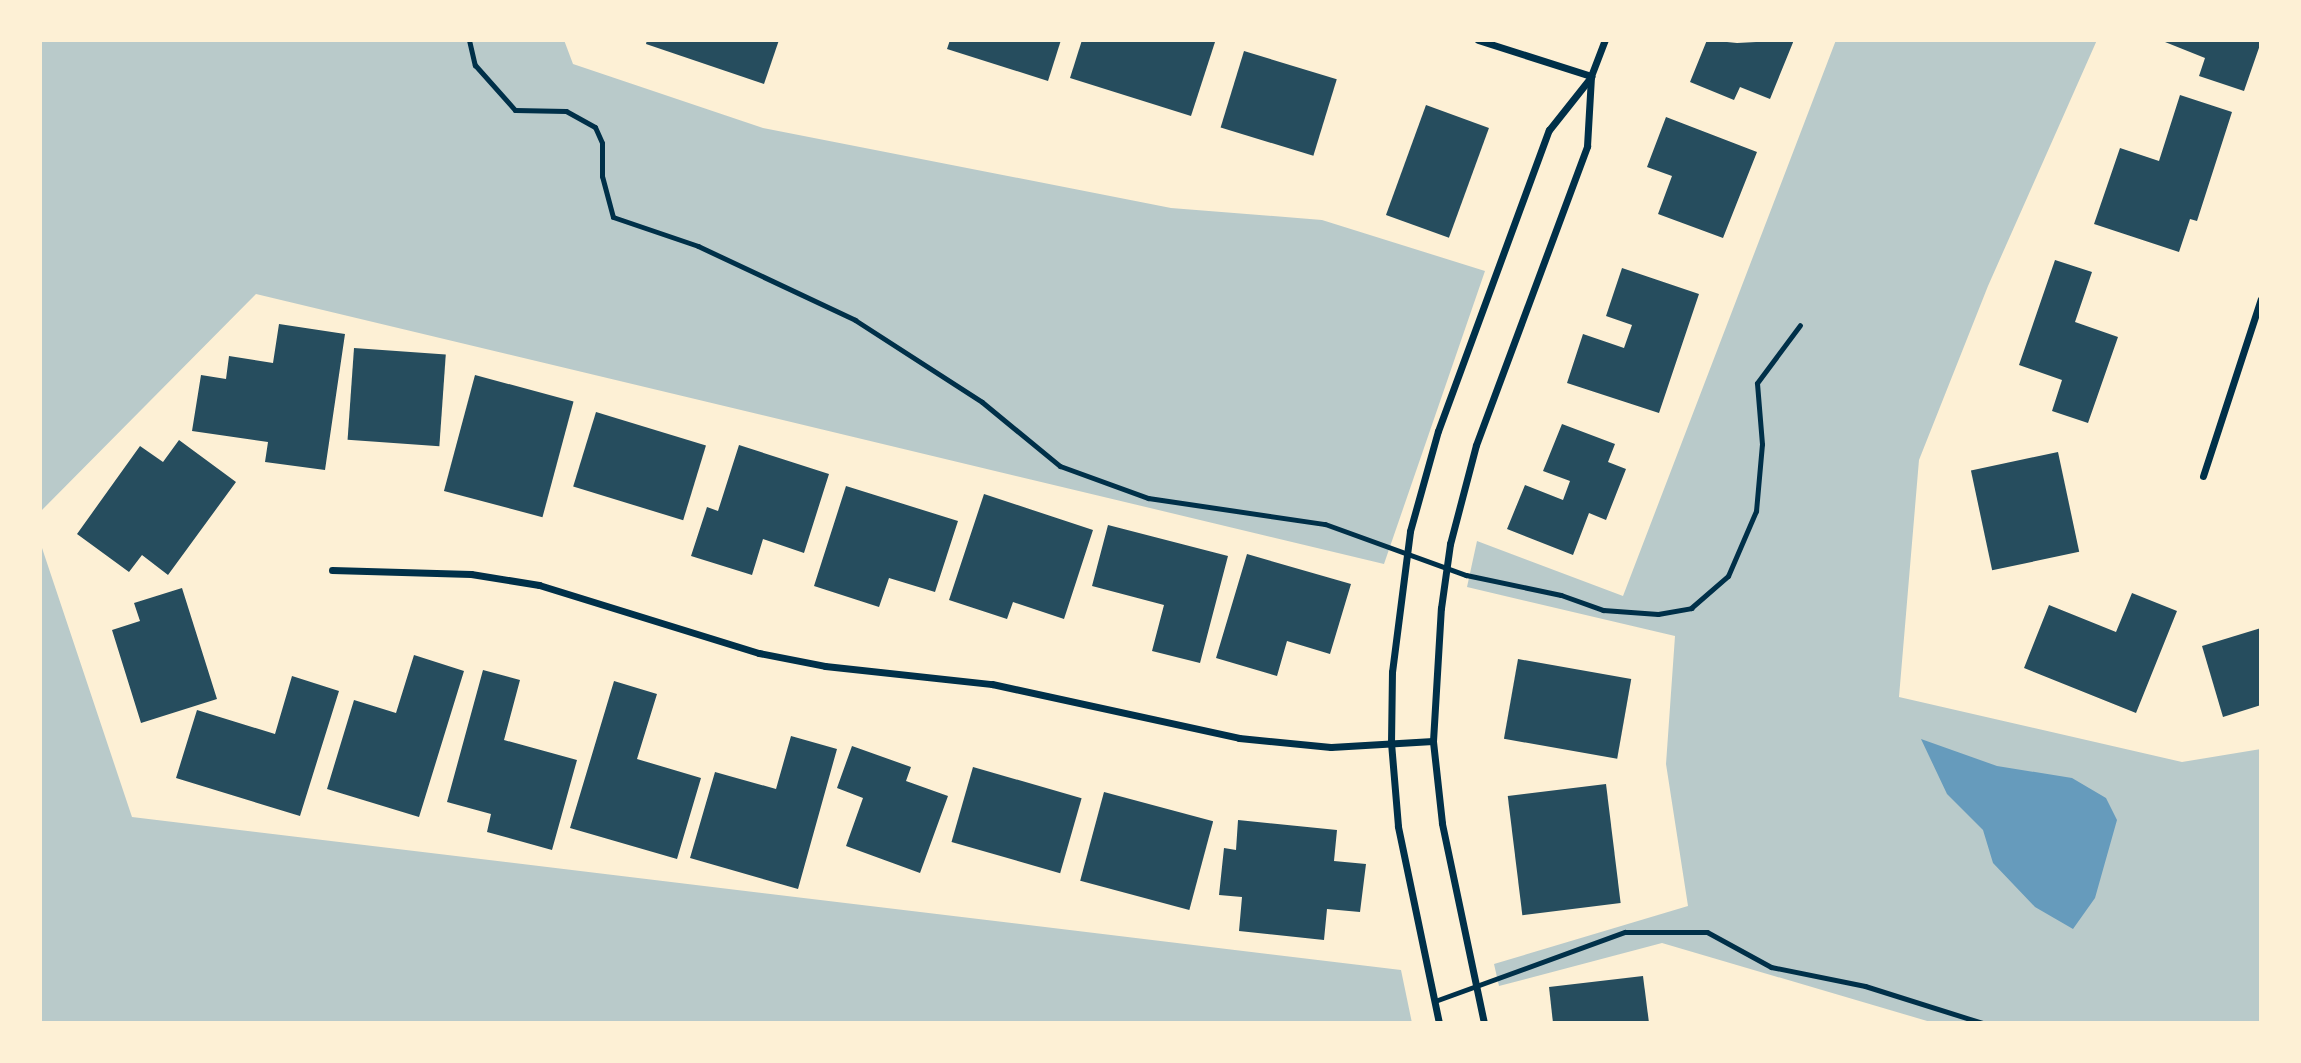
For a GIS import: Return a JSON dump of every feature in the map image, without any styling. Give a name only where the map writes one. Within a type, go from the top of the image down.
[{"type":"street","points":[[1478,40],[1591,76]]},
{"type":"street","points":[[1439,1023],[1398,826],[1391,743],[1392,672],[1407,554],[1438,432],[1549,130],[1591,76],[1605,40]]},
{"type":"street","points":[[1484,1023],[1442,823],[1433,741],[1446,569],[1476,446],[1587,146],[1591,76]]},
{"type":"street","points":[[2203,476],[2261,299]]},
{"type":"street","points":[[332,570],[471,574],[539,585],[760,653],[825,666],[992,684],[1239,738],[1331,747],[1433,741]]},
{"type":"lane","points":[[470,40],[475,65],[514,110],[566,111],[596,127],[603,143],[602,176],[613,217],[698,246],[855,320],[982,402],[1060,466],[1148,498],[1325,524],[1446,569],[1561,595],[1603,610],[1658,614],[1691,607],[1728,576],[1756,511],[1762,444],[1757,383],[1800,325]]},
{"type":"lane","points":[[1435,1001],[1625,932],[1707,932],[1771,967],[1865,986],[1982,1023]]},
{"type":"shaded area","points":[[40,40],[564,40],[573,64],[763,128],[1171,208],[1322,220],[1485,271],[1384,564],[256,294],[40,512]]},
{"type":"shaded area","points":[[1836,40],[2097,40],[1988,286],[1919,460],[1899,697],[2182,762],[2261,749],[2261,1023],[1934,1023],[1662,943],[1499,986],[1494,964],[1688,906],[1666,764],[1675,636],[1467,587],[1477,541],[1623,596]]},
{"type":"shaded area","points":[[40,542],[132,817],[1401,970],[1412,1023],[40,1023]]},
{"type":"water","points":[[1921,739],[1997,766],[2072,778],[2106,798],[2117,820],[2095,898],[2073,929],[2035,907],[1993,863],[1983,830],[1947,794]]},
{"type":"building","points":[[647,40],[779,40],[764,84],[646,44]]},
{"type":"building","points":[[950,40],[1061,40],[1048,81],[947,49]]},
{"type":"building","points":[[1082,40],[1215,42],[1191,116],[1070,78]]},
{"type":"building","points":[[1707,40],[1737,43],[1794,40],[1770,99],[1740,87],[1734,100],[1690,82]]},
{"type":"building","points":[[2160,40],[2261,42],[2244,91],[2199,76],[2205,58]]},
{"type":"building","points":[[1244,51],[1337,79],[1313,156],[1221,128]]},
{"type":"building","points":[[2180,95],[2232,112],[2197,221],[2190,219],[2179,252],[2094,224],[2120,148],[2159,161]]},
{"type":"building","points":[[1426,105],[1489,128],[1449,238],[1386,215]]},
{"type":"building","points":[[1666,117],[1757,152],[1723,238],[1658,214],[1672,176],[1647,167]]},
{"type":"building","points":[[2055,260],[2092,272],[2075,322],[2118,337],[2088,423],[2052,411],[2062,380],[2019,365]]},
{"type":"building","points":[[1622,268],[1699,294],[1659,413],[1567,383],[1583,334],[1624,348],[1632,325],[1606,316]]},
{"type":"building","points":[[279,324],[345,334],[325,470],[265,462],[268,442],[192,431],[201,375],[226,379],[229,356],[273,363]]},
{"type":"building","points":[[354,348],[446,354],[439,446],[348,440]]},
{"type":"building","points":[[475,375],[574,401],[542,517],[444,491]]},
{"type":"building","points":[[596,412],[706,446],[683,520],[573,487]]},
{"type":"building","points":[[1562,424],[1615,444],[1608,462],[1626,469],[1606,520],[1589,513],[1573,555],[1507,529],[1525,485],[1563,500],[1570,481],[1543,471]]},
{"type":"building","points":[[179,440],[236,482],[168,575],[142,555],[129,572],[77,534],[140,446],[163,462]]},
{"type":"building","points":[[739,445],[829,474],[804,553],[763,539],[752,575],[691,556],[707,507],[718,511]]},
{"type":"building","points":[[2058,452],[2079,552],[1992,570],[1971,471]]},
{"type":"building","points":[[846,486],[958,521],[935,592],[889,578],[879,607],[814,586]]},
{"type":"building","points":[[984,494],[1093,530],[1064,619],[1013,602],[1007,619],[949,600]]},
{"type":"building","points":[[1108,525],[1228,556],[1200,663],[1152,651],[1164,605],[1092,586]]},
{"type":"building","points":[[1247,554],[1351,584],[1330,654],[1287,641],[1277,676],[1216,658]]},
{"type":"building","points":[[182,588],[217,699],[141,723],[112,630],[140,621],[134,603]]},
{"type":"building","points":[[2132,593],[2177,611],[2136,713],[2024,668],[2049,605],[2116,632]]},
{"type":"building","points":[[2261,628],[2261,705],[2223,717],[2202,646]]},
{"type":"building","points":[[414,655],[464,671],[419,817],[327,789],[354,700],[396,713]]},
{"type":"building","points":[[1518,659],[1631,679],[1617,759],[1504,739]]},
{"type":"building","points":[[483,670],[520,680],[504,740],[577,760],[552,850],[487,832],[491,814],[447,802]]},
{"type":"building","points":[[292,676],[339,691],[300,816],[176,778],[197,710],[275,734]]},
{"type":"building","points":[[614,681],[657,694],[637,759],[701,778],[677,859],[570,828]]},
{"type":"building","points":[[791,736],[837,749],[798,889],[690,858],[715,772],[776,789]]},
{"type":"building","points":[[852,746],[911,767],[906,781],[948,796],[920,873],[846,846],[863,798],[837,788]]},
{"type":"building","points":[[973,767],[1082,798],[1060,873],[952,842]]},
{"type":"building","points":[[1606,784],[1621,903],[1522,915],[1508,796]]},
{"type":"building","points":[[1104,792],[1213,821],[1189,910],[1080,881]]},
{"type":"building","points":[[1238,820],[1337,830],[1334,861],[1366,864],[1360,912],[1327,909],[1324,940],[1239,931],[1242,897],[1219,895],[1224,848],[1236,850]]},
{"type":"building","points":[[1643,976],[1649,1023],[1553,1023],[1549,987]]}]
